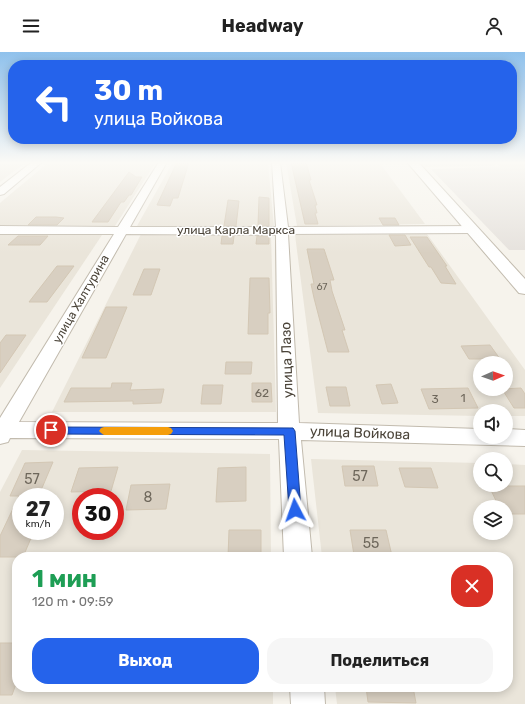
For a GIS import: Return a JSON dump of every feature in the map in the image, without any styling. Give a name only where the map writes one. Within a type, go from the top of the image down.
[{"type":"street","name":"улица Халтурина","points":[[1,432],[144,192]]},
{"type":"street","name":"улица Лазо","points":[[279,192],[282,231],[289,431],[298,552]]},
{"type":"street","points":[[439,192],[525,289]]},
{"type":"street","name":"улица Карла Маркса","points":[[0,230],[282,231],[471,229]]},
{"type":"street","name":"улица Войкова","points":[[1,432],[289,431],[473,437]]},
{"type":"street","name":"улица Войкова","points":[[513,438],[525,438]]},
{"type":"street","points":[[307,692],[308,704]]},
{"type":"shaded area","points":[[13,192],[137,192],[115,226],[0,225],[0,203]]},
{"type":"shaded area","points":[[156,192],[271,192],[274,227],[137,226]]},
{"type":"shaded area","points":[[291,192],[402,192],[425,224],[297,226]]},
{"type":"shaded area","points":[[454,192],[525,192],[525,250],[509,250]]},
{"type":"shaded area","points":[[141,234],[271,235],[276,412],[52,412]]},
{"type":"shaded area","points":[[427,234],[525,370],[525,416],[513,416],[513,404],[473,404],[473,416],[318,413],[295,235]]},
{"type":"shaded area","points":[[0,235],[102,235],[0,388]]},
{"type":"shaded area","points":[[22,450],[270,454],[271,552],[12,552],[12,692],[273,692],[273,704],[0,704],[0,492]]},
{"type":"shaded area","points":[[311,459],[473,463],[473,492],[513,492],[513,464],[525,465],[525,704],[337,704],[336,692],[513,692],[513,552],[321,552]]},
{"type":"building","points":[[114,192],[133,192],[124,202],[121,202],[108,222],[92,222]]},
{"type":"building","points":[[163,192],[180,192],[178,198],[173,198],[170,206],[157,205]]},
{"type":"building","points":[[298,192],[313,192],[317,205],[315,205],[317,213],[315,213],[318,224],[305,224]]},
{"type":"building","points":[[259,197],[269,198],[269,226],[258,226]]},
{"type":"building","points":[[228,200],[239,201],[236,226],[224,226]]},
{"type":"building","points":[[36,217],[64,218],[57,225],[28,225]]},
{"type":"building","points":[[379,218],[395,218],[399,225],[383,225]]},
{"type":"building","points":[[389,235],[405,235],[411,245],[395,246]]},
{"type":"building","points":[[18,236],[48,236],[40,245],[8,245]]},
{"type":"building","points":[[222,236],[234,236],[233,244],[221,244]]},
{"type":"building","points":[[257,236],[269,236],[269,244],[256,244]]},
{"type":"building","points":[[410,237],[427,237],[447,266],[445,266],[456,284],[441,283]]},
{"type":"building","points":[[307,249],[324,249],[334,280],[330,280],[332,291],[345,330],[342,330],[349,352],[328,352],[311,284],[314,284]]},
{"type":"building","points":[[57,266],[74,266],[47,302],[29,302]]},
{"type":"building","points":[[144,269],[160,269],[151,295],[133,295]]},
{"type":"building","points":[[250,278],[269,278],[270,313],[268,313],[268,334],[248,334]]},
{"type":"building","points":[[106,307],[127,307],[106,358],[82,358]]},
{"type":"building","points":[[6,335],[26,335],[0,373],[0,343]]},
{"type":"building","points":[[490,345],[498,356],[473,356],[473,359],[469,359],[461,346]]},
{"type":"building","points":[[226,362],[252,362],[251,374],[225,374]]},
{"type":"building","points":[[112,383],[132,383],[130,390],[164,389],[161,403],[133,404],[133,401],[64,402],[71,388],[111,388]]},
{"type":"building","points":[[252,383],[271,383],[272,402],[252,402]]},
{"type":"building","points":[[391,384],[398,403],[382,404],[376,385]]},
{"type":"building","points":[[203,385],[223,385],[221,404],[201,404]]},
{"type":"building","points":[[326,387],[346,387],[350,406],[330,406]]},
{"type":"building","points":[[468,388],[476,404],[473,404],[473,408],[429,409],[421,389]]},
{"type":"building","points":[[513,388],[521,388],[525,394],[525,408],[514,408],[513,404],[506,396],[513,396]]},
{"type":"building","points":[[53,462],[42,488],[14,488],[25,463]]},
{"type":"building","points":[[342,466],[374,466],[378,486],[345,486]]},
{"type":"building","points":[[118,467],[112,488],[72,488],[79,468]]},
{"type":"building","points":[[246,467],[246,501],[216,502],[218,468]]},
{"type":"building","points":[[399,468],[431,468],[438,488],[405,487]]},
{"type":"building","points":[[170,484],[166,509],[126,510],[131,485]]},
{"type":"building","points":[[513,486],[525,486],[525,514],[513,514],[513,500],[496,500],[492,492],[513,492]]},
{"type":"building","points":[[12,511],[12,540],[30,540],[25,552],[12,552],[12,557],[0,557],[0,536]]},
{"type":"building","points":[[229,530],[261,530],[261,552],[228,552]]},
{"type":"building","points":[[350,530],[386,530],[391,552],[354,552]]},
{"type":"building","points":[[0,643],[12,643],[13,692],[12,695],[0,695]]},
{"type":"building","points":[[367,692],[414,692],[416,703],[368,702]]},
{"type":"slow traffic","points":[[104,431],[168,431]]},
{"type":"route","points":[[51,430],[289,431],[295,510]]}]
